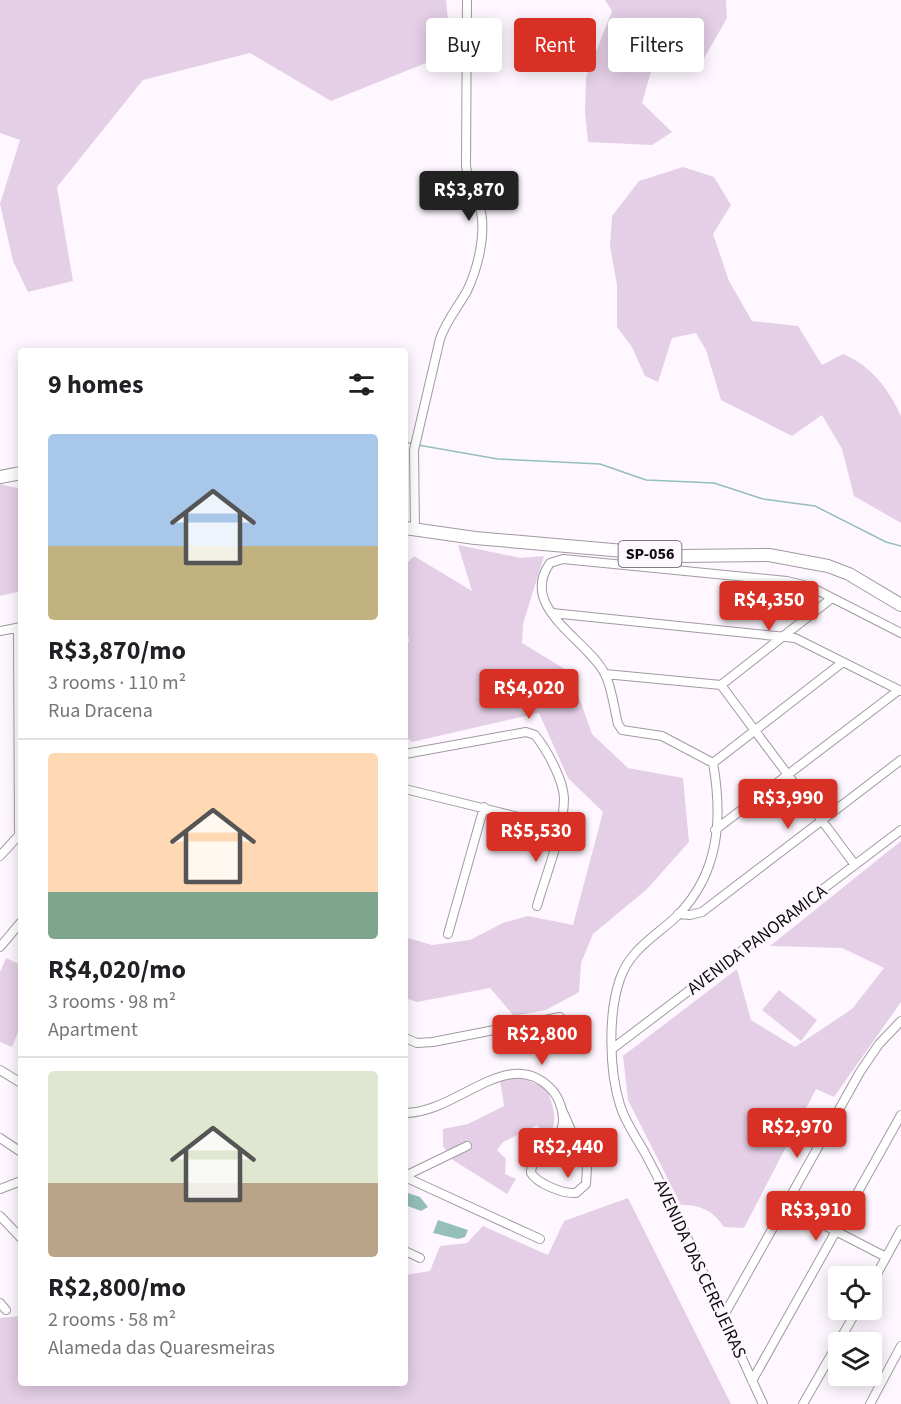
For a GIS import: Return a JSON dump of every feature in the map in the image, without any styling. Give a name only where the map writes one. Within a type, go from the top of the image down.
[{"type":"main road","points":[[0,477],[18,474]]},
{"type":"main road","name":"SP-056","points":[[410,529],[681,556],[770,555],[828,566],[849,574],[901,605]]},
{"type":"main road","name":"SP-056","points":[[886,597],[901,599]]},
{"type":"street","points":[[410,529],[416,438],[440,339],[445,325],[470,284],[477,263],[481,234],[481,210],[469,185],[466,166],[467,0]]},
{"type":"street","points":[[843,662],[713,763],[662,736],[622,730],[618,724],[605,674],[552,613],[543,600],[540,582],[550,563],[563,558],[787,581],[811,587],[901,633]]},
{"type":"street","points":[[605,674],[721,685],[832,598]]},
{"type":"street","points":[[552,613],[795,638],[900,690],[715,830]]},
{"type":"street","points":[[0,631],[18,627]]},
{"type":"street","points":[[721,685],[855,864]]},
{"type":"street","points":[[408,754],[531,733],[539,740],[563,791],[559,827],[537,906]]},
{"type":"street","points":[[678,914],[690,915],[702,912],[901,760]]},
{"type":"street","name":"AVENIDA DAS CEREJEIRAS","points":[[713,763],[717,787],[711,864],[678,914],[628,959],[614,1004],[612,1049],[616,1089],[624,1116],[673,1208],[763,1404]]},
{"type":"street","points":[[408,790],[559,827]]},
{"type":"street","points":[[448,934],[484,807]]},
{"type":"street","name":"AVENIDA PANORAMICA","points":[[612,1049],[901,830]]},
{"type":"street","points":[[0,856],[18,836]]},
{"type":"street","points":[[0,947],[18,926]]},
{"type":"street","points":[[408,1039],[417,1042],[433,1042],[561,1017]]},
{"type":"street","points":[[723,1317],[868,1059],[901,1021]]},
{"type":"street","points":[[0,1070],[18,1081]]},
{"type":"street","points":[[408,1113],[417,1113],[445,1104],[502,1075],[516,1071],[542,1081],[551,1088],[560,1105],[587,1167],[588,1180],[576,1193],[555,1188],[532,1175],[532,1164],[560,1134],[563,1120],[560,1105]]},
{"type":"street","points":[[752,1380],[901,1115]]},
{"type":"street","points":[[0,1137],[18,1150]]},
{"type":"street","points":[[408,1175],[468,1146]]},
{"type":"street","points":[[545,1152],[577,1146]]},
{"type":"street","points":[[408,1177],[540,1239]]},
{"type":"street","points":[[0,1189],[18,1182]]},
{"type":"street","points":[[785,1205],[886,1257]]},
{"type":"street","points":[[0,1216],[18,1235]]},
{"type":"street","points":[[881,1266],[901,1230]]},
{"type":"street","points":[[408,1252],[420,1258]]},
{"type":"street","points":[[0,1303],[6,1310]]},
{"type":"street","points":[[803,1404],[850,1320]]},
{"type":"street","points":[[870,1404],[901,1347]]},
{"type":"shaded area","points":[[0,0],[446,0],[448,18],[426,18],[426,63],[331,101],[250,53],[143,80],[57,187],[73,281],[28,292],[13,261],[0,204],[20,140],[0,133]]},
{"type":"shaded area","points":[[605,0],[726,0],[727,18],[704,58],[704,18],[609,18],[612,11]]},
{"type":"shaded area","points":[[608,21],[608,72],[651,72],[642,103],[672,132],[652,145],[588,142],[585,112],[586,77],[588,72],[596,72],[596,52]]},
{"type":"shaded area","points":[[683,167],[714,177],[731,205],[713,234],[729,281],[752,321],[798,326],[822,365],[843,354],[871,372],[891,397],[901,416],[901,523],[854,496],[842,449],[822,415],[792,436],[721,400],[706,350],[696,333],[672,338],[658,382],[645,376],[632,347],[617,327],[617,285],[610,246],[612,216],[639,181]]},
{"type":"shaded area","points":[[0,484],[18,488],[18,592],[0,596]]},
{"type":"shaded area","points":[[458,545],[521,558],[544,556],[523,624],[522,643],[570,672],[592,734],[628,768],[683,778],[689,842],[647,889],[593,934],[581,963],[579,992],[546,1010],[514,1016],[490,988],[417,1002],[408,999],[408,938],[432,945],[470,940],[503,923],[528,916],[573,925],[603,812],[568,778],[539,713],[412,742],[408,739],[408,562],[414,556],[472,591]]},
{"type":"shaded area","points":[[901,841],[901,1002],[834,1097],[816,1089],[744,1228],[724,1227],[715,1216],[706,1210],[681,1205],[628,1100],[623,1056],[737,969],[751,1020],[795,1047],[852,1009],[884,968],[842,948],[770,946]]},
{"type":"shaded area","points":[[6,958],[18,964],[18,1032],[12,1047],[0,1042],[0,972]]},
{"type":"shaded area","points":[[779,990],[817,1020],[801,1041],[762,1010]]},
{"type":"shaded area","points":[[516,1076],[546,1088],[553,1107],[554,1119],[547,1137],[537,1125],[503,1142],[497,1150],[506,1159],[505,1174],[516,1179],[507,1194],[453,1160],[443,1146],[443,1129],[468,1124],[504,1106],[500,1080]]},
{"type":"shaded area","points":[[408,1193],[420,1197],[428,1207],[421,1211],[408,1206]]},
{"type":"shaded area","points":[[628,1198],[731,1404],[0,1404],[0,1318],[18,1316],[18,1386],[408,1386],[408,1275],[430,1271],[440,1246],[467,1243],[483,1226],[548,1255],[564,1221]]},
{"type":"shaded area","points":[[438,1220],[468,1230],[465,1237],[458,1239],[433,1233]]},
{"type":"waterway","points":[[408,443],[413,444]]},
{"type":"waterway","points":[[418,445],[498,459],[600,464],[646,480],[714,483],[763,499],[815,506],[886,542],[901,546]]}]
